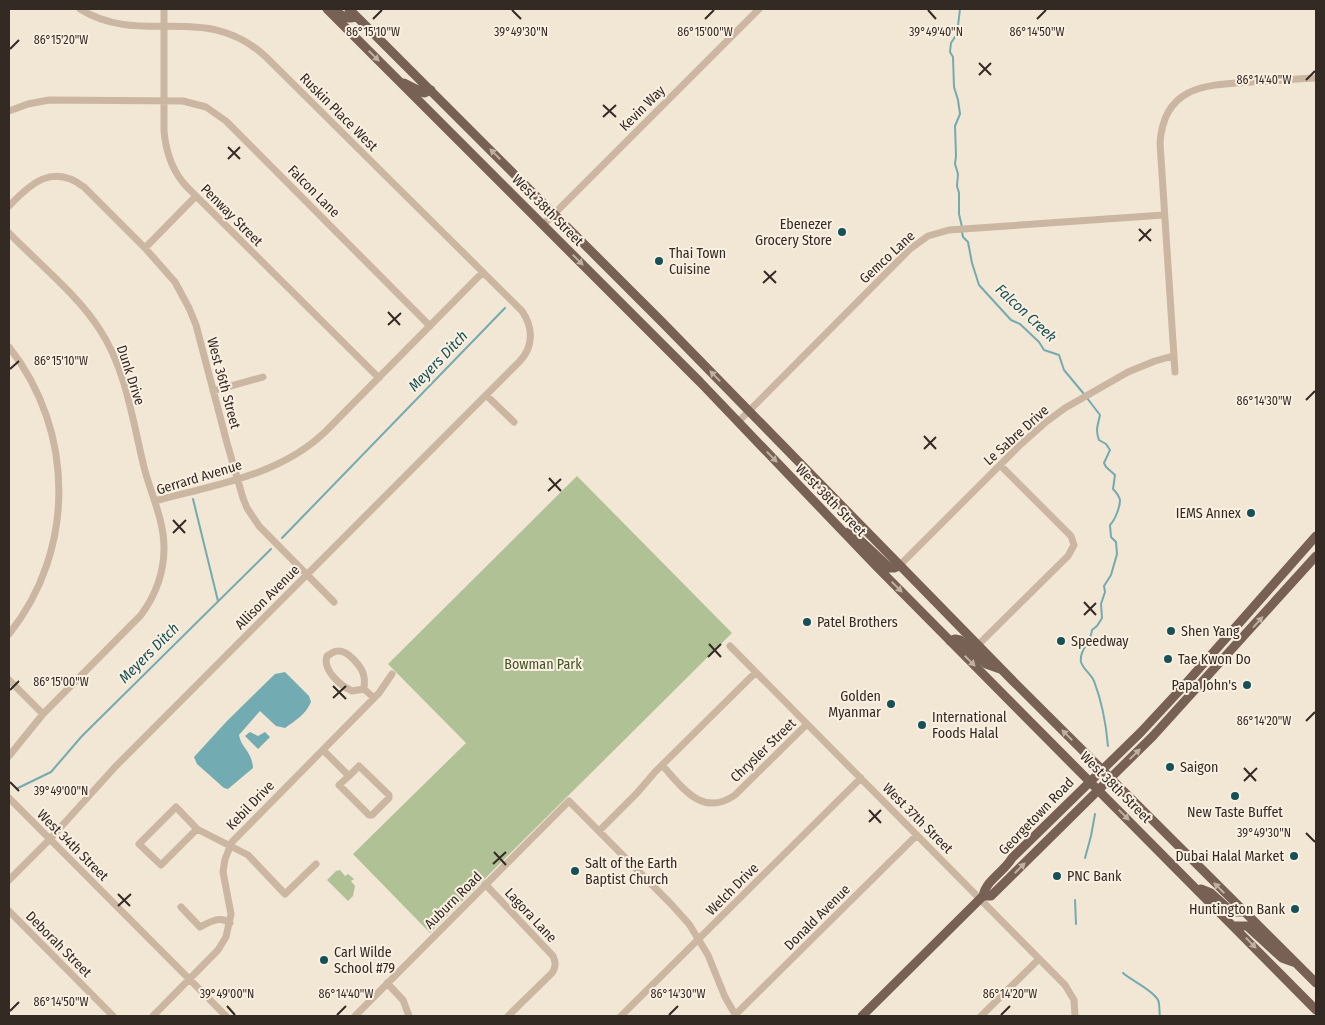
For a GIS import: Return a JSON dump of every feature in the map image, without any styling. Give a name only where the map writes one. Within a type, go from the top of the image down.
[{"type":"main road","name":"West 38th Street","points":[[327,9],[738,422],[832,521],[1316,1010]]},
{"type":"main road","points":[[331,9],[349,19],[356,16]]},
{"type":"main road","name":"West 38th Street","points":[[349,9],[554,213],[978,646],[1316,983]]},
{"type":"main road","points":[[399,81],[423,93],[431,90]]},
{"type":"main road","points":[[832,521],[860,540],[890,568],[899,566]]},
{"type":"main road","name":"Georgetown Road","points":[[862,1016],[981,898],[984,889],[1009,864],[1012,858],[1181,689],[1316,536]]},
{"type":"main road","name":"Georgetown Road","points":[[981,898],[991,896],[1159,730],[1316,556]]},
{"type":"main road","points":[[950,641],[960,640],[986,664],[1003,670]]},
{"type":"main road","points":[[1196,887],[1211,893],[1232,912],[1243,912]]},
{"type":"main road","points":[[1234,926],[1247,926],[1282,958],[1295,963]]},
{"type":"street","name":"Ruskin Place West","points":[[80,9],[102,20],[119,25],[195,26],[217,29],[236,36],[255,47],[522,311],[530,327]]},
{"type":"street","name":"Penway Street","points":[[164,9],[164,131],[168,155],[179,178],[379,378]]},
{"type":"street","name":"Kevin Way","points":[[543,225],[759,9]]},
{"type":"street","points":[[1175,372],[1160,134],[1166,117],[1179,100],[1191,91],[1208,85],[1316,78]]},
{"type":"street","name":"Falcon Lane","points":[[9,111],[28,104],[49,100],[183,101],[214,111],[226,120],[430,326]]},
{"type":"street","name":"West 36th Street","points":[[9,206],[29,186],[41,179],[58,176],[73,180],[84,187],[145,248],[175,282],[190,308],[199,336],[242,498],[254,520],[334,602]]},
{"type":"street","points":[[145,248],[196,196]]},
{"type":"street","name":"Gemco Lane","points":[[738,422],[910,249],[931,235],[952,229],[1164,215]]},
{"type":"street","name":"Dunk Drive","points":[[9,233],[78,301],[108,343],[122,379],[155,501]]},
{"type":"street","name":"Gerrard Avenue","points":[[9,756],[43,714],[135,622],[151,600],[160,576],[164,550],[163,531],[155,501],[271,468],[305,450],[326,432],[482,273]]},
{"type":"street","name":"Allison Avenue","points":[[9,880],[50,839],[115,767],[526,354],[530,339],[530,327]]},
{"type":"street","points":[[9,347],[28,376],[44,410],[57,452],[60,484],[57,528],[48,565],[32,600],[9,634]]},
{"type":"street","name":"Le Sabre Drive","points":[[899,566],[1039,428],[1079,400],[1117,378],[1138,367],[1173,356]]},
{"type":"street","points":[[213,391],[263,377]]},
{"type":"street","points":[[486,395],[514,422]]},
{"type":"street","points":[[978,646],[1068,556],[1074,546],[1071,536],[1000,465]]},
{"type":"street","name":"West 37th Street","points":[[730,646],[981,898],[1071,993],[1075,1002],[1075,1016]]},
{"type":"street","points":[[364,689],[352,691],[336,679],[326,665],[328,656],[340,650],[350,657],[362,670],[364,689],[374,698]]},
{"type":"street","points":[[735,1016],[699,939],[681,915],[599,831],[662,765],[755,673]]},
{"type":"street","name":"Kebil Drive","points":[[153,1016],[190,980],[221,946],[226,937],[230,924],[230,904],[223,872],[230,846],[238,835],[374,698],[386,685],[392,674]]},
{"type":"street","points":[[9,680],[43,714]]},
{"type":"street","name":"Chrysler Street","points":[[662,765],[693,797],[707,802],[722,801],[735,795],[808,724]]},
{"type":"street","points":[[323,750],[349,776]]},
{"type":"street","points":[[359,766],[389,795],[389,798],[372,815],[369,815],[339,785],[349,776],[359,766]]},
{"type":"street","name":"Welch Drive","points":[[621,1016],[861,778]]},
{"type":"street","name":"West 34th Street","points":[[9,798],[226,1016]]},
{"type":"street","name":"Auburn Road","points":[[355,1016],[569,801],[599,831]]},
{"type":"street","points":[[197,828],[161,865],[139,844],[176,807],[197,828],[248,855],[285,894],[316,864]]},
{"type":"street","name":"Donald Avenue","points":[[735,1016],[917,835]]},
{"type":"street","name":"Lagora Lane","points":[[485,884],[553,956],[555,964],[552,973],[508,1016]]},
{"type":"street","points":[[181,907],[200,927],[218,919],[230,924]]},
{"type":"street","name":"Deborah Street","points":[[9,911],[113,1016]]},
{"type":"street","points":[[981,1016],[1039,959]]},
{"type":"street","points":[[387,983],[403,1000],[409,1016]]},
{"type":"green space","name":"Bowman Park","points":[[577,476],[732,633],[430,933],[353,854],[466,743],[388,664]]},
{"type":"green space","points":[[340,870],[345,876],[348,874],[354,879],[351,881],[355,886],[353,896],[348,901],[327,880],[336,871]]},
{"type":"water","points":[[285,672],[309,696],[311,702],[309,706],[300,717],[285,728],[276,726],[260,711],[239,735],[251,758],[253,768],[228,789],[224,788],[197,764],[194,757],[227,721],[275,674]]},
{"type":"water","points":[[250,732],[258,736],[265,732],[270,737],[258,749],[245,736]]},
{"type":"waterway","name":"Falcon Creek","points":[[960,9],[957,34],[951,43],[950,52],[953,57],[954,87],[960,114],[955,126],[955,164],[958,174],[959,214],[962,227]]},
{"type":"waterway","name":"Falcon Creek","points":[[962,232],[963,237],[968,242],[979,285],[1011,320],[1020,324],[1039,342],[1044,350],[1059,355],[1064,370],[1084,394]]},
{"type":"waterway","name":"Meyers Ditch","points":[[282,538],[505,308]]},
{"type":"waterway","name":"Falcon Creek","points":[[1087,398],[1100,415],[1097,433],[1099,440],[1106,444],[1110,450],[1104,463],[1115,475],[1113,489],[1120,500],[1117,513],[1110,525],[1111,537],[1116,542],[1117,554],[1111,575],[1104,586],[1105,592],[1101,604],[1102,618],[1092,630],[1081,658],[1082,665],[1094,681],[1099,697],[1105,721],[1108,746]]},
{"type":"waterway","points":[[193,499],[218,601]]},
{"type":"waterway","name":"Meyers Ditch","points":[[18,788],[51,772],[82,736],[271,549]]},
{"type":"waterway","name":"Falcon Creek","points":[[1085,858],[1095,814]]},
{"type":"waterway","name":"Falcon Creek","points":[[1075,900],[1076,924]]},
{"type":"waterway","name":"Falcon Creek","points":[[1123,973],[1155,996],[1159,1002],[1160,1016]]},
{"type":"place","name":"Ebenezer Grocery Store","points":[[842,232]]},
{"type":"place","name":"Thai Town Cuisine","points":[[659,261]]},
{"type":"place","name":"IEMS Annex","points":[[1251,513]]},
{"type":"place","name":"Patel Brothers","points":[[807,622]]},
{"type":"place","name":"Shen Yang","points":[[1171,631]]},
{"type":"place","name":"Speedway","points":[[1061,641]]},
{"type":"place","name":"Tae Kwon Do","points":[[1168,659]]},
{"type":"place","name":"Papa John's","points":[[1247,685]]},
{"type":"place","name":"Golden Myanmar","points":[[891,704]]},
{"type":"place","name":"International Foods Halal","points":[[922,725]]},
{"type":"place","name":"Saigon","points":[[1170,767]]},
{"type":"place","name":"New Taste Buffet","points":[[1235,796]]},
{"type":"place","name":"Dubai Halal Market","points":[[1294,856]]},
{"type":"place","name":"Salt of the Earth Baptist Church","points":[[575,871]]},
{"type":"place","name":"PNC Bank","points":[[1057,876]]},
{"type":"place","name":"Huntington Bank","points":[[1295,909]]},
{"type":"place","name":"Carl Wilde School #79","points":[[324,960]]}]
